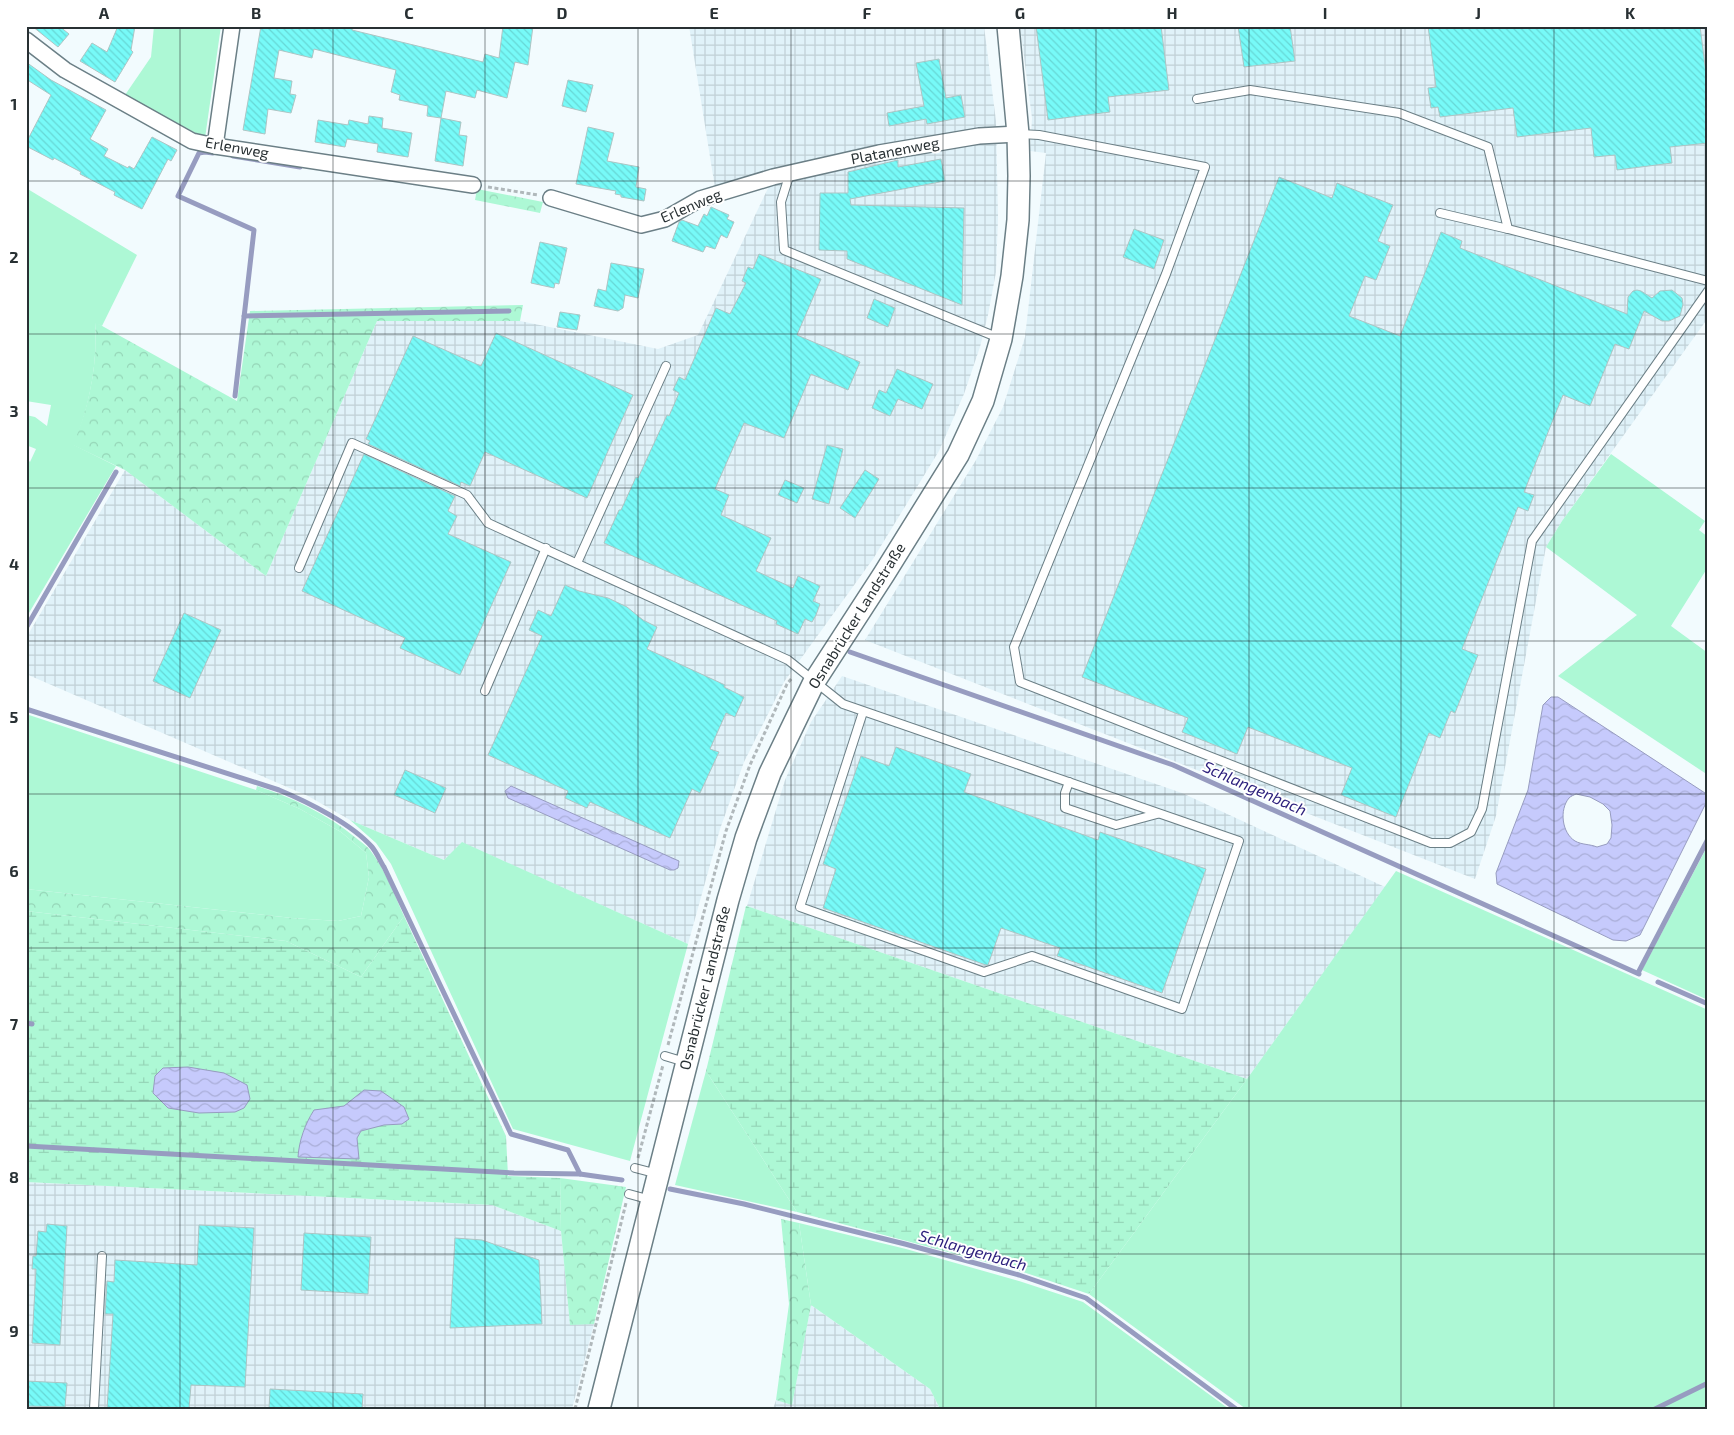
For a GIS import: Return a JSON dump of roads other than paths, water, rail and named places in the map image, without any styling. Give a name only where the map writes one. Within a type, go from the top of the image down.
[{"type":"street","points":[[215,146],[232,26]]},
{"type":"street","name":"Osnabrücker Landstraße","points":[[599,1409],[728,900],[746,838],[770,773],[814,682],[958,455],[984,401],[1001,339],[1012,276],[1018,220],[1018,134],[1008,26]]},
{"type":"street","name":"Erlenweg","points":[[26,40],[65,70],[192,140],[215,146],[473,185]]},
{"type":"street","name":"Platanenweg","points":[[772,177],[879,153],[980,136],[1018,134]]},
{"type":"street","name":"Erlenweg","points":[[551,198],[641,225],[665,218],[700,199],[772,177]]},
{"type":"lane","points":[[1197,99],[1250,90],[1399,113],[1488,147],[1508,229]]},
{"type":"lane","points":[[1018,134],[1039,135],[1205,167],[1166,274],[1014,647],[1020,682],[1431,843],[1450,843],[1471,832],[1482,809],[1532,542],[1708,291]]},
{"type":"lane","points":[[790,173],[781,202],[784,250],[1001,339]]},
{"type":"lane","points":[[1440,213],[1708,281]]},
{"type":"lane","points":[[577,563],[666,366]]},
{"type":"lane","points":[[299,568],[352,443],[467,495],[488,523],[788,660],[843,704],[1239,841],[1182,1008],[1032,956],[984,972],[800,907],[863,712]]},
{"type":"lane","points":[[485,691],[546,548]]},
{"type":"lane","points":[[1069,782],[1065,793],[1065,808],[1116,825],[1158,814]]},
{"type":"lane","points":[[665,1056],[686,1062]]},
{"type":"lane","points":[[636,1168],[658,1174]]},
{"type":"lane","points":[[628,1194],[652,1200]]},
{"type":"lane","points":[[94,1409],[102,1256]]},
{"type":"water","points":[[1551,697],[1558,697],[1707,796],[1707,801],[1640,935],[1626,941],[1613,940],[1497,884],[1496,873],[1528,790],[1543,705]],"holes":[[[1576,794],[1590,797],[1603,804],[1610,811],[1612,825],[1611,838],[1607,844],[1597,847],[1575,841],[1567,833],[1563,821],[1564,809],[1569,798]]]},
{"type":"water","points":[[511,786],[679,861],[678,868],[670,870],[508,798],[505,791]]},
{"type":"water","points":[[188,1067],[224,1073],[247,1085],[250,1099],[244,1108],[235,1112],[199,1113],[168,1108],[153,1093],[155,1076],[163,1068]]},
{"type":"water","points":[[364,1090],[381,1091],[404,1107],[409,1119],[402,1124],[384,1125],[361,1131],[357,1138],[359,1159],[298,1157],[303,1133],[314,1110],[344,1106]]},
{"type":"waterway","points":[[213,153],[199,153],[178,196],[254,230],[235,396]]},
{"type":"waterway","points":[[233,156],[300,167]]},
{"type":"waterway","points":[[244,316],[509,311]]},
{"type":"waterway","points":[[26,628],[116,472]]},
{"type":"waterway","name":"Schlangenbach","points":[[850,652],[1173,765],[1639,974]]},
{"type":"waterway","points":[[26,709],[279,790],[329,814],[363,838],[374,849],[384,867],[511,1134],[568,1150],[580,1174]]},
{"type":"waterway","points":[[1638,973],[1708,839]]},
{"type":"waterway","name":"Schlangenbach","points":[[1658,982],[1708,1004]]},
{"type":"waterway","points":[[26,1023],[32,1024]]},
{"type":"waterway","points":[[26,1146],[514,1173],[580,1174],[622,1180]]},
{"type":"waterway","name":"Schlangenbach","points":[[670,1189],[744,1204],[905,1244],[1019,1275],[1086,1298],[1236,1409]]},
{"type":"waterway","name":"Schlangenbach","points":[[1655,1409],[1708,1383]]}]
